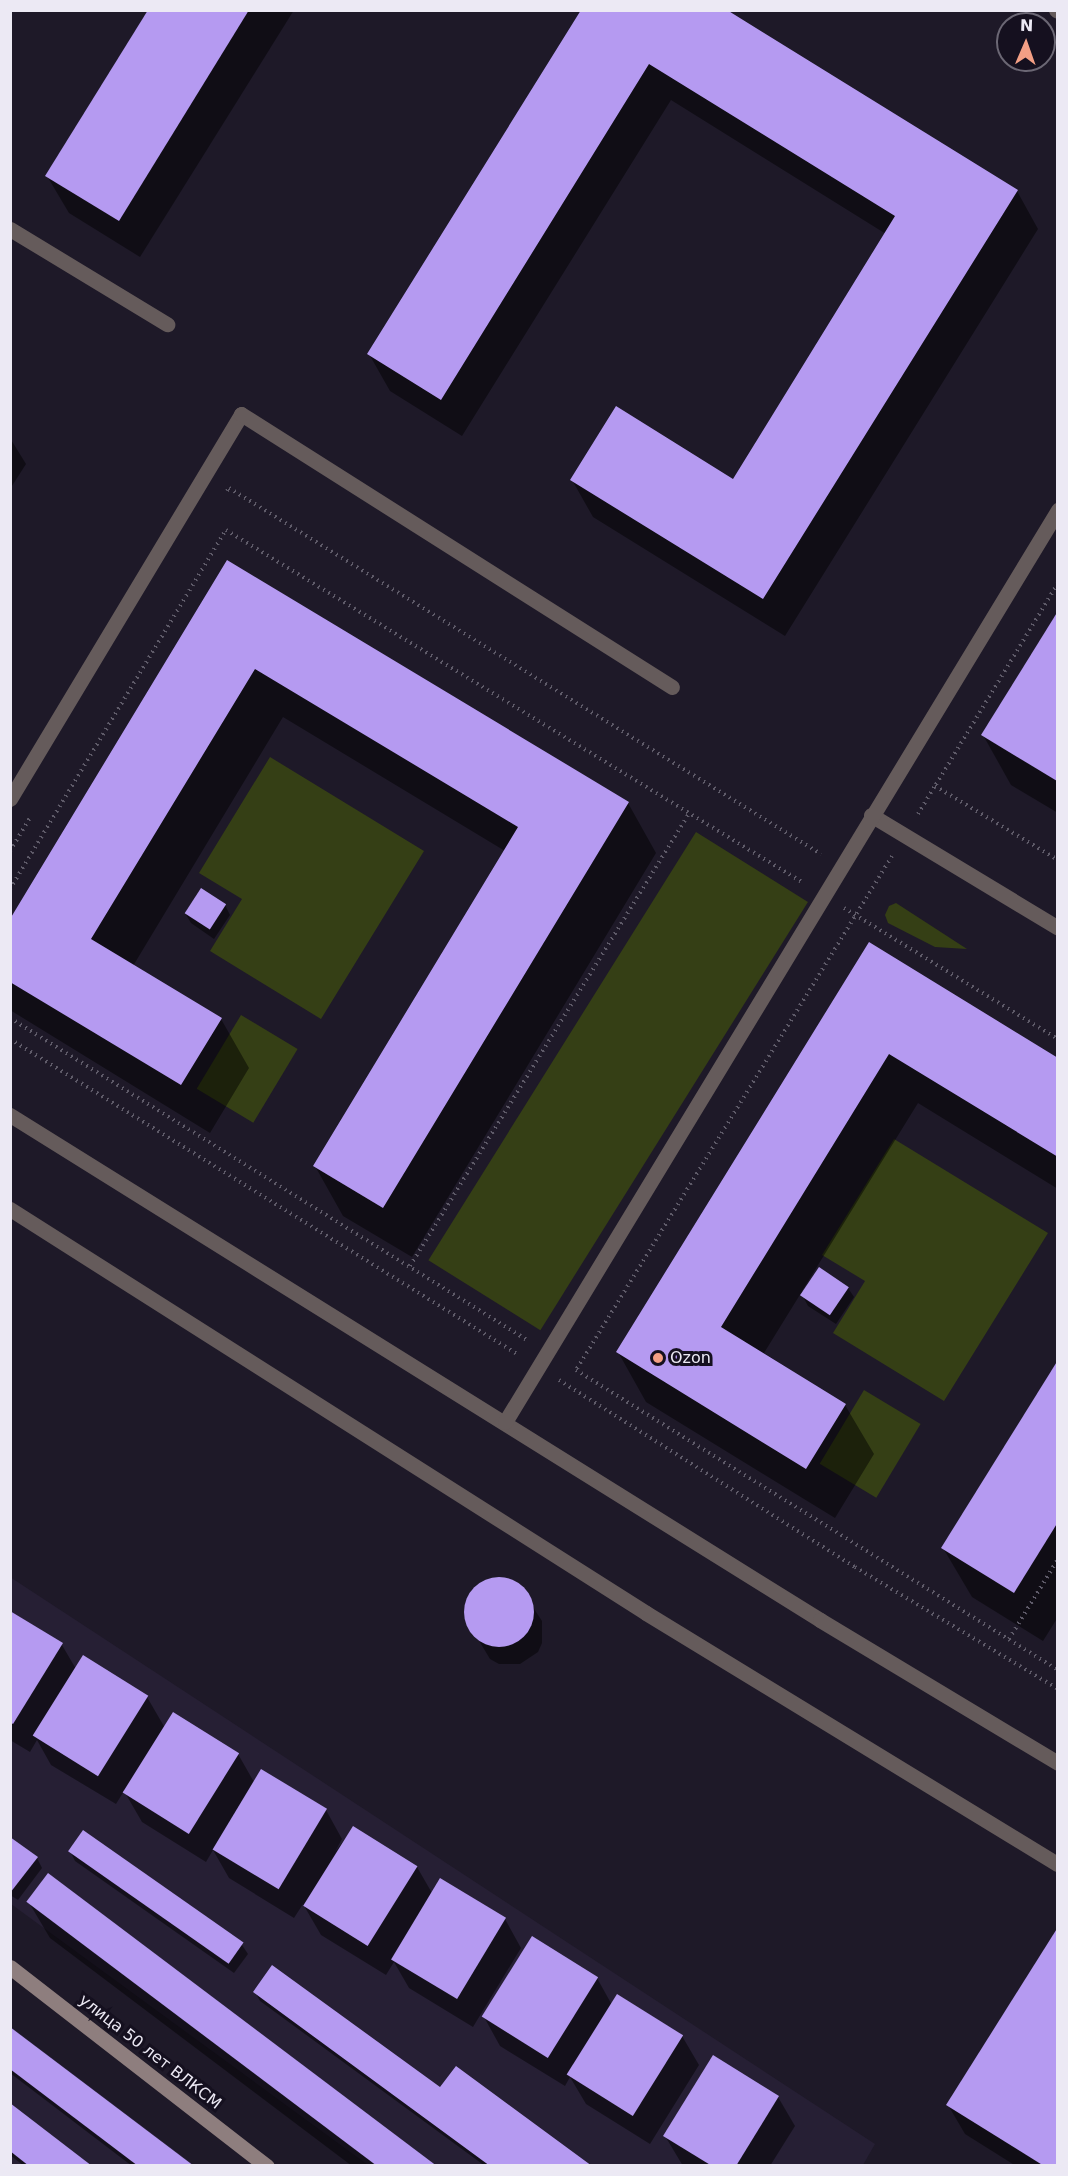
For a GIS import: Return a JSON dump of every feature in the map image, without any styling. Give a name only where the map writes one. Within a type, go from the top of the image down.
[{"type":"street","name":"улица 50 лет ВЛКСМ","points":[[10,1967],[267,2166]]},
{"type":"lane","points":[[10,229],[167,324]]},
{"type":"lane","points":[[10,799],[241,414],[672,687]]},
{"type":"lane","points":[[505,1422],[840,866],[1058,510]]},
{"type":"lane","points":[[871,815],[1058,928]]},
{"type":"lane","points":[[10,1115],[820,1620],[1058,1763]]},
{"type":"lane","points":[[10,1209],[646,1613],[1058,1864]]},
{"type":"path","points":[[223,498],[229,488],[840,866]]},
{"type":"path","points":[[10,889],[226,530],[1058,1039]]},
{"type":"path","points":[[576,1370],[1058,583]]},
{"type":"path","points":[[935,786],[1058,860]]},
{"type":"path","points":[[10,850],[35,810]]},
{"type":"path","points":[[410,1267],[690,812]]},
{"type":"path","points":[[10,1018],[1058,1670]]},
{"type":"path","points":[[1009,1640],[1058,1559]]},
{"type":"shaded area","points":[[10,1577],[875,2144],[863,2165],[368,2165],[11,1904]]},
{"type":"shaded area","points":[[11,2027],[194,2165],[11,2165]]},
{"type":"green space","points":[[270,757],[424,851],[321,1019],[210,951],[242,899],[199,873]]},
{"type":"green space","points":[[696,832],[808,902],[540,1330],[428,1260]]},
{"type":"green space","points":[[896,903],[967,949],[935,947],[888,923],[885,915],[889,906]]},
{"type":"green space","points":[[241,1015],[298,1049],[253,1123],[197,1089]]},
{"type":"green space","points":[[894,1139],[1048,1233],[944,1401],[833,1333],[865,1281],[822,1255]]},
{"type":"green space","points":[[864,1390],[921,1424],[876,1498],[820,1464]]},
{"type":"building","points":[[148,10],[249,10],[119,221],[45,176]]},
{"type":"building","points":[[581,10],[727,10],[1018,190],[763,599],[570,480],[616,406],[733,479],[895,216],[649,64],[441,400],[367,354]]},
{"type":"building","points":[[227,560],[629,802],[383,1208],[313,1166],[518,827],[255,669],[91,939],[222,1018],[181,1085],[10,982],[10,919]]},
{"type":"building","points":[[1058,611],[1058,780],[1057,781],[981,735]]},
{"type":"building","points":[[201,888],[226,904],[210,929],[185,913]]},
{"type":"building","points":[[869,942],[1058,1058],[1058,1157],[889,1054],[721,1327],[846,1404],[806,1469],[616,1352]]},
{"type":"building","points":[[819,1267],[849,1287],[830,1315],[800,1295]]},
{"type":"building","points":[[1058,1360],[1058,1522],[1014,1593],[941,1548]]},
{"type":"building","points":[[499,1577],[518,1583],[528,1593],[534,1612],[528,1631],[518,1641],[499,1647],[480,1641],[470,1631],[464,1612],[470,1593],[480,1583]]},
{"type":"building","points":[[10,1611],[63,1643],[13,1724],[10,1722]]},
{"type":"building","points":[[83,1655],[148,1696],[98,1776],[33,1736]]},
{"type":"building","points":[[173,1712],[239,1753],[189,1834],[123,1793]]},
{"type":"building","points":[[261,1769],[327,1809],[279,1889],[213,1850]]},
{"type":"building","points":[[353,1826],[417,1866],[368,1946],[303,1906]]},
{"type":"building","points":[[83,1830],[244,1942],[229,1964],[68,1851]]},
{"type":"building","points":[[10,1837],[38,1857],[10,1893]]},
{"type":"building","points":[[48,1873],[436,2165],[377,2166],[26,1902]]},
{"type":"building","points":[[440,1878],[506,1918],[457,1999],[391,1959]]},
{"type":"building","points":[[1058,1927],[1058,2166],[1044,2166],[946,2105]]},
{"type":"building","points":[[532,1936],[598,1977],[548,2058],[482,2017]]},
{"type":"building","points":[[272,1965],[440,2087],[456,2066],[592,2166],[490,2166],[253,1992]]},
{"type":"building","points":[[617,1994],[683,2035],[633,2116],[567,2075]]},
{"type":"building","points":[[10,2027],[194,2166],[138,2166],[10,2069]]},
{"type":"building","points":[[713,2055],[779,2096],[736,2166],[712,2166],[663,2136]]},
{"type":"building","points":[[10,2103],[92,2166],[29,2166],[10,2151]]},
{"type":"place","name":"Ozon","points":[[658,1358]]}]
